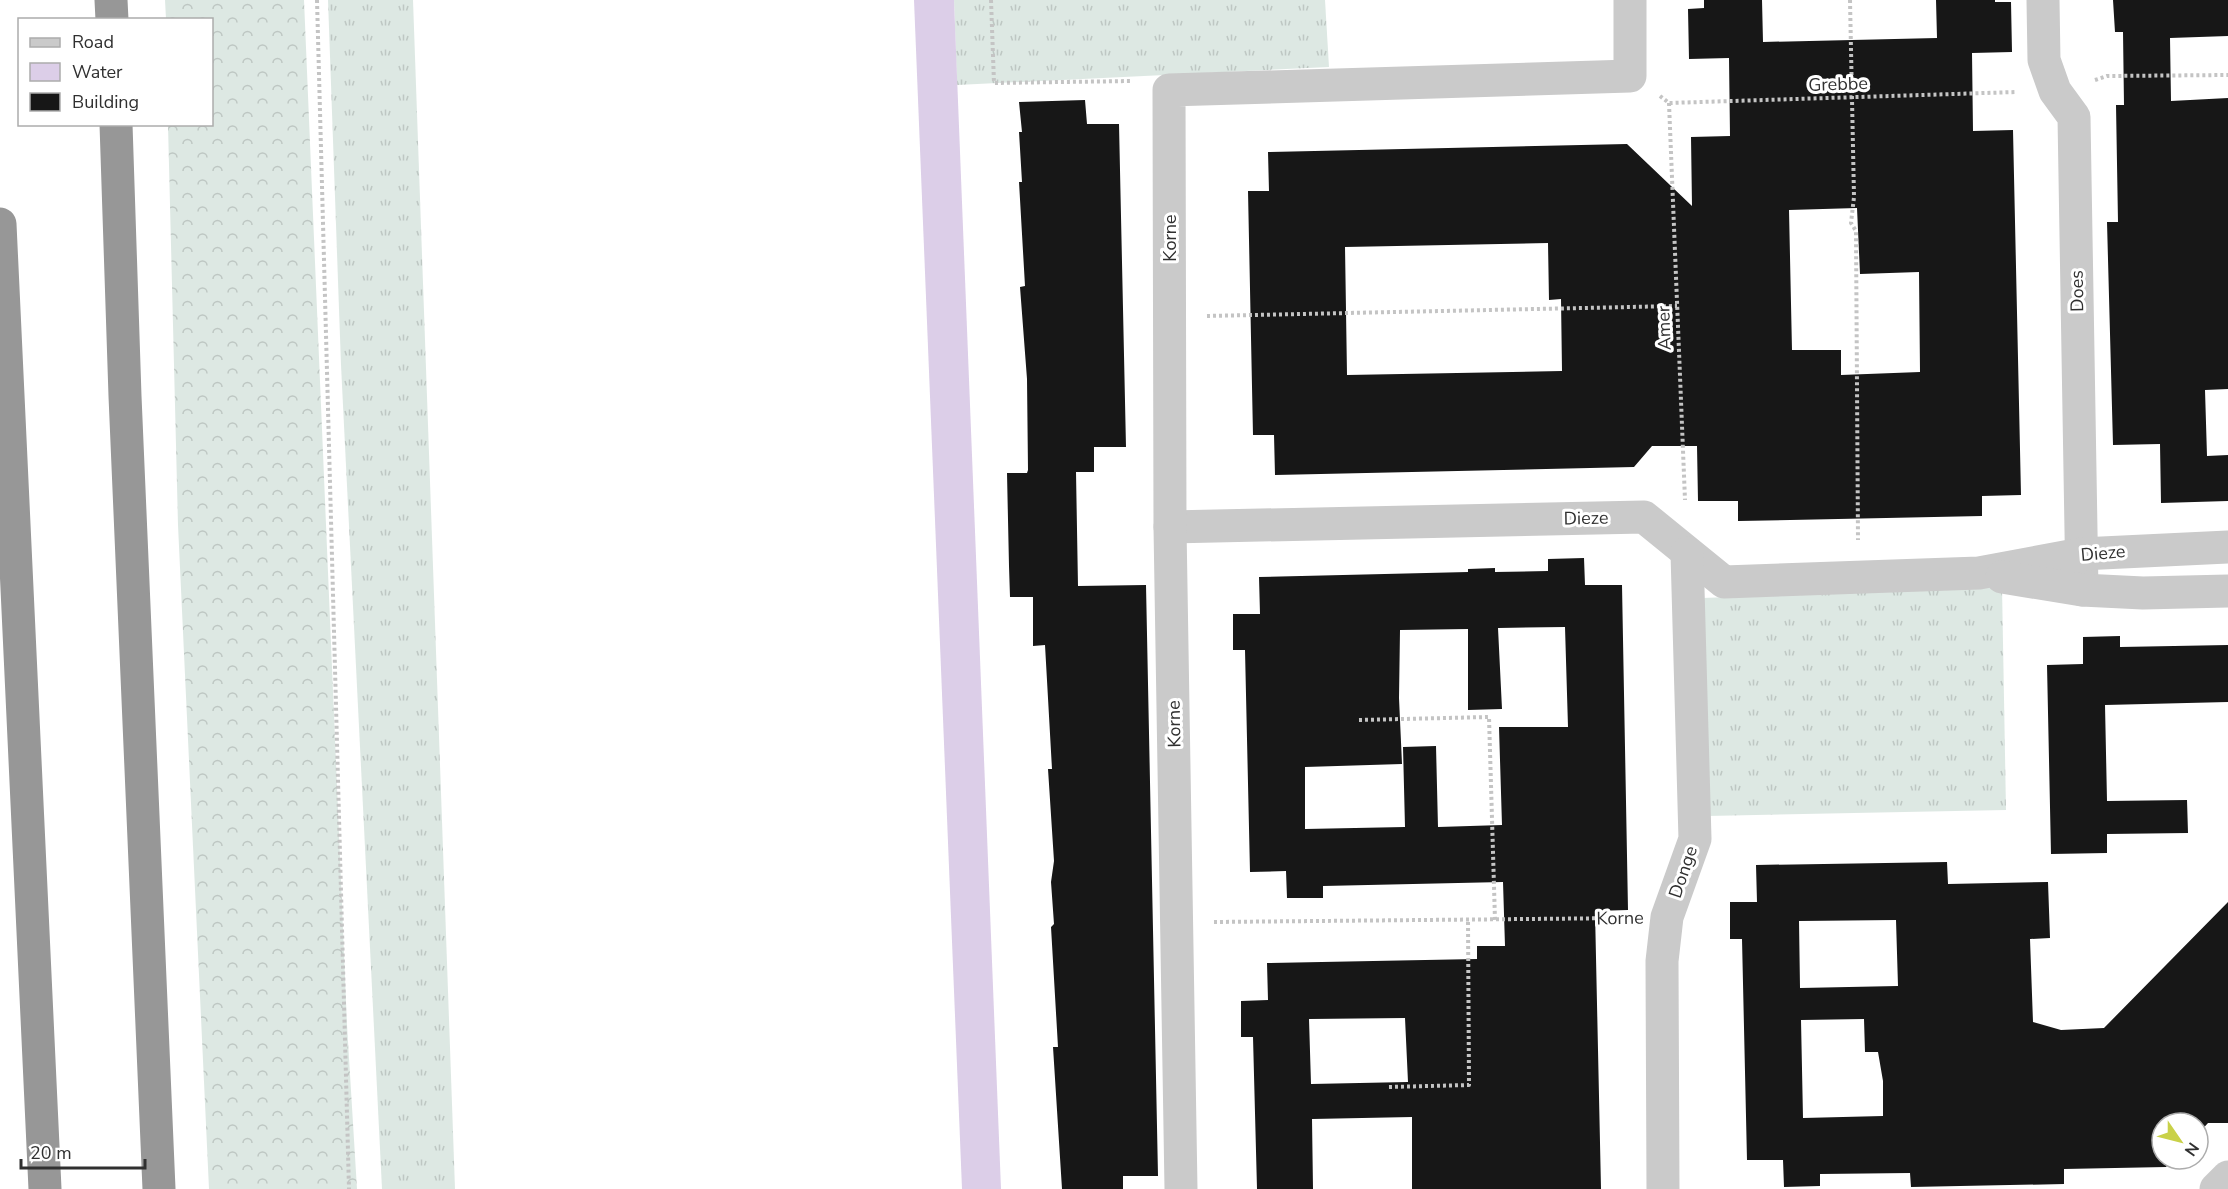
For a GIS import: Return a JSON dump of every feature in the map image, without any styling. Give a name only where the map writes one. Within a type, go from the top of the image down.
[{"type":"highway","points":[[111,0],[112,18]]},
{"type":"highway","points":[[116,126],[126,419],[159,1189]]},
{"type":"highway","points":[[0,224],[45,1189]]},
{"type":"street","points":[[1169,90],[1630,75],[1630,0]]},
{"type":"street","name":"Does","points":[[2043,0],[2044,60],[2055,91],[2074,117],[2082,590]]},
{"type":"street","name":"Korne","points":[[1169,90],[1170,526],[1182,1189]]},
{"type":"street","name":"Dieze","points":[[1170,526],[1644,517],[1724,582],[1979,573],[2081,554],[2228,547]]},
{"type":"street","name":"Donge","points":[[1663,1189],[1662,961],[1667,917],[1695,839],[1687,553]]},
{"type":"street","name":"Dieze","points":[[1979,573],[2082,590],[2143,593],[2228,591]]},
{"type":"street","points":[[2216,1189],[2228,1177]]},
{"type":"path","points":[[317,0],[349,1189]]},
{"type":"path","points":[[991,0],[994,83],[1152,81],[1169,90]]},
{"type":"path","points":[[1850,0],[1854,197],[1851,223],[1856,231],[1858,577]]},
{"type":"path","points":[[1630,75],[1669,102]]},
{"type":"path","name":"Grebbe","points":[[1669,102],[2055,91],[2107,76],[2228,75]]},
{"type":"path","name":"Amer","points":[[1669,102],[1687,553]]},
{"type":"path","points":[[1170,317],[1677,306]]},
{"type":"path","points":[[1359,720],[1489,717],[1495,920]]},
{"type":"path","name":"Korne","points":[[1178,923],[1667,917]]},
{"type":"path","points":[[1389,1087],[1469,1085],[1468,920]]},
{"type":"green space","points":[[165,0],[304,0],[347,1025],[357,1189],[209,1189],[178,525],[168,126],[213,126],[213,18],[166,18]]},
{"type":"green space","points":[[328,0],[413,0],[455,1189],[382,1189],[341,365]]},
{"type":"green space","points":[[954,0],[1325,0],[1329,67],[957,85]]},
{"type":"green space","points":[[2002,587],[2006,810],[1707,816],[1702,598]]},
{"type":"water","points":[[914,0],[954,0],[1001,1189],[962,1189]]},
{"type":"building","points":[[1704,0],[1762,0],[1763,42],[1937,38],[1936,0],[2011,2],[2012,52],[1972,53],[1973,131],[2013,130],[2021,495],[1982,496],[1982,516],[1738,521],[1738,501],[1698,501],[1697,446],[1652,446],[1634,467],[1275,475],[1274,435],[1253,435],[1248,191],[1269,191],[1268,152],[1627,144],[1692,206],[1691,137],[1730,136],[1729,58],[1689,59],[1688,9],[1704,8]],"holes":[[[1857,208],[1860,274],[1919,272],[1920,372],[1841,375],[1841,350],[1792,350],[1789,210]],[[1548,243],[1549,300],[1561,299],[1562,371],[1347,375],[1345,247]]]},
{"type":"building","points":[[2113,0],[2228,0],[2228,36],[2170,38],[2171,101],[2228,98],[2228,389],[2205,390],[2207,456],[2228,455],[2228,501],[2161,503],[2160,444],[2113,445],[2107,222],[2118,222],[2116,105],[2124,105],[2123,32],[2115,32]]},
{"type":"building","points":[[1085,100],[1087,124],[1119,124],[1126,447],[1094,447],[1094,472],[1076,472],[1078,586],[1146,585],[1158,1176],[1123,1176],[1123,1189],[1062,1189],[1053,1047],[1058,1047],[1051,927],[1054,924],[1051,882],[1054,861],[1048,769],[1052,769],[1045,645],[1033,646],[1033,597],[1010,597],[1007,473],[1027,473],[1028,470],[1027,379],[1020,287],[1025,286],[1019,182],[1022,182],[1019,132],[1022,132],[1019,102]]},
{"type":"building","points":[[1584,558],[1585,585],[1622,585],[1628,910],[1595,911],[1601,1189],[1412,1189],[1412,1117],[1312,1119],[1313,1189],[1257,1189],[1253,1037],[1241,1037],[1241,1001],[1268,1000],[1267,963],[1477,959],[1477,946],[1505,946],[1503,882],[1323,886],[1323,898],[1287,898],[1286,871],[1250,872],[1245,650],[1233,650],[1233,614],[1260,614],[1259,577],[1468,572],[1468,569],[1495,568],[1495,572],[1548,571],[1548,559]],"holes":[[[1565,627],[1568,727],[1499,727],[1502,825],[1438,827],[1436,746],[1403,747],[1405,827],[1305,829],[1305,767],[1402,764],[1399,698],[1400,630],[1468,629],[1468,710],[1502,709],[1498,628]],[[1405,1018],[1408,1082],[1311,1084],[1309,1019]]]},
{"type":"building","points":[[2120,636],[2120,647],[2228,645],[2228,702],[2105,705],[2107,801],[2187,800],[2188,833],[2107,834],[2107,853],[2051,854],[2047,665],[2083,664],[2083,637]]},
{"type":"building","points":[[1947,862],[1948,884],[2048,882],[2050,938],[2030,939],[2033,1022],[2061,1030],[2104,1028],[2228,902],[2228,1123],[2210,1123],[2210,1111],[2150,1111],[2150,1167],[2064,1169],[2064,1184],[1911,1187],[1910,1173],[1820,1174],[1820,1186],[1784,1187],[1783,1160],[1747,1160],[1742,939],[1730,939],[1730,902],[1757,902],[1756,865]],"holes":[[[1896,920],[1898,986],[1800,988],[1799,921]],[[1864,1019],[1865,1052],[1878,1052],[1883,1081],[1883,1116],[1803,1118],[1801,1020]]]}]
